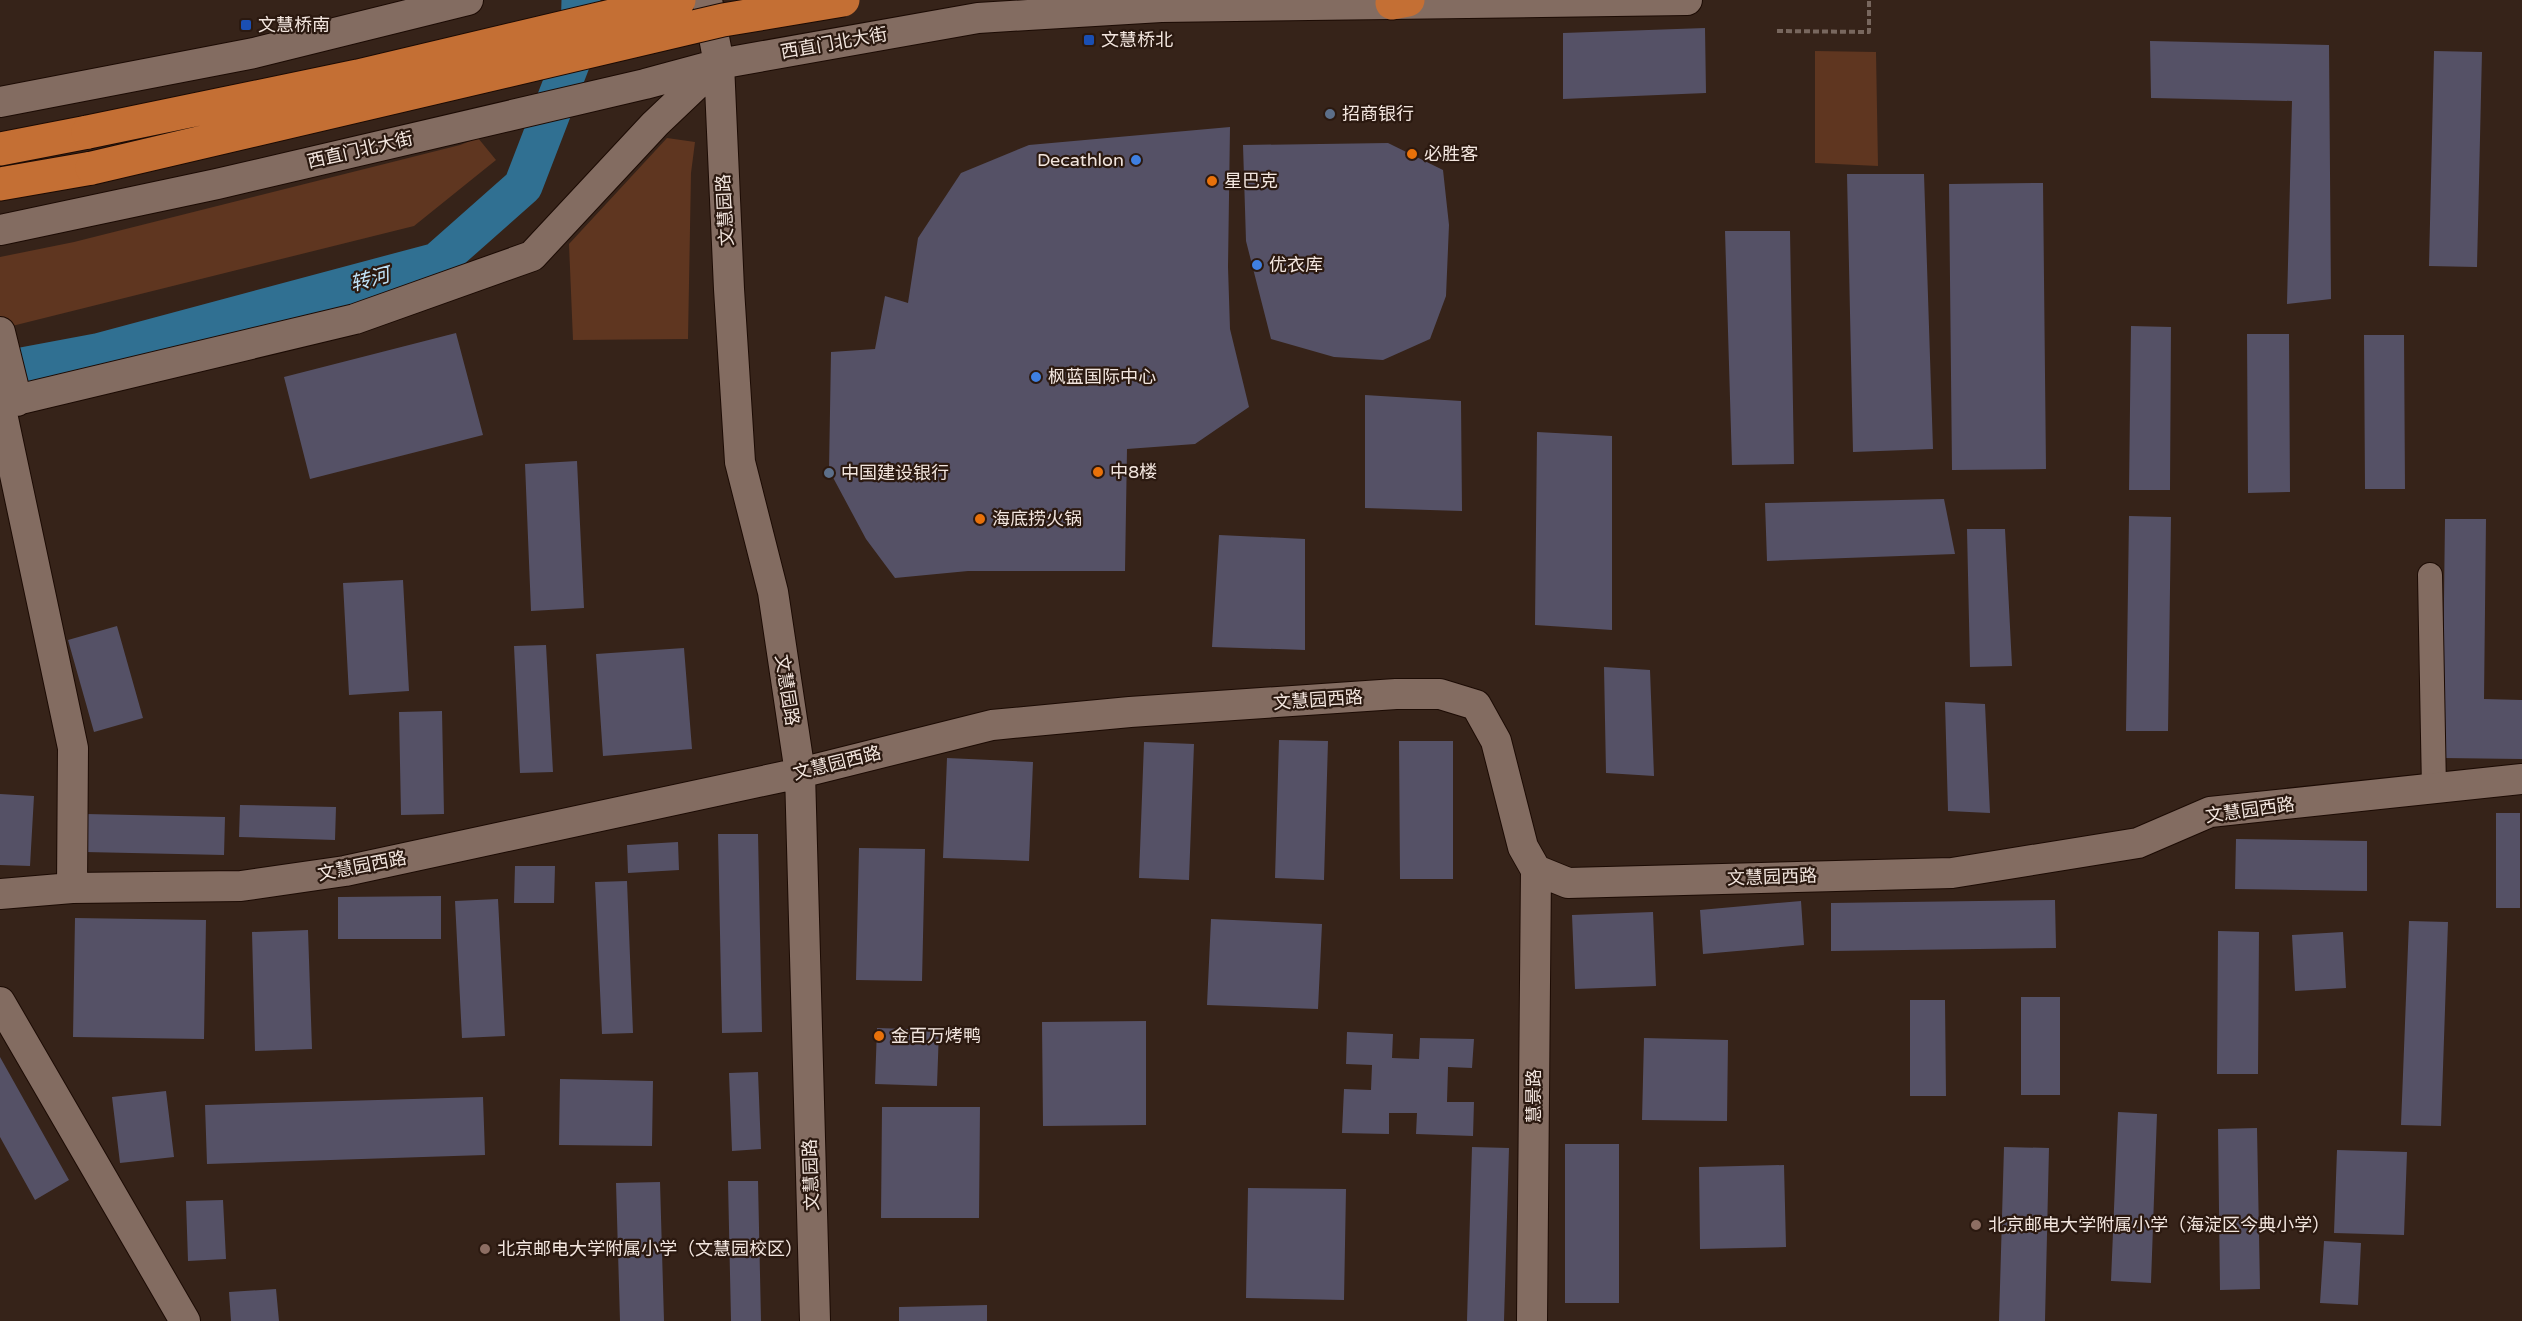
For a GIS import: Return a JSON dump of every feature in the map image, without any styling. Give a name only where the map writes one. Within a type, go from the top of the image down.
[{"type":"highway","points":[[0,149],[358,76],[680,0]]},
{"type":"highway","points":[[0,184],[92,168],[723,20],[844,0]]},
{"type":"street","points":[[0,102],[254,53],[468,0]]},
{"type":"street","points":[[631,0],[635,86]]},
{"type":"street","name":"文慧园路","points":[[707,0],[719,64],[729,289],[740,462],[773,592],[800,773],[815,1321]]},
{"type":"street","points":[[800,0],[808,47]]},
{"type":"street","name":"西直门北大街","points":[[0,230],[217,184],[635,86],[719,64],[978,18],[1161,7],[1400,2],[1687,0]]},
{"type":"street","points":[[4,403],[355,319],[532,256],[656,124],[719,64]]},
{"type":"street","points":[[0,332],[4,403],[73,747],[72,888]]},
{"type":"street","points":[[2430,575],[2434,789]]},
{"type":"street","name":"文慧园西路","points":[[0,894],[72,888],[241,886],[345,871],[800,773],[992,725],[1130,712],[1396,694],[1440,694],[1476,705],[1496,741],[1523,848],[1536,870],[1568,883],[1952,873],[2138,843],[2210,812],[2522,779]]},
{"type":"street","name":"慧景路","points":[[1532,1321],[1536,870]]},
{"type":"street","points":[[0,1002],[185,1321]]},
{"type":"path","points":[[1777,31],[1869,32],[1869,0]]},
{"type":"shaded area","points":[[1815,51],[1876,52],[1878,166],[1815,163]]},
{"type":"shaded area","points":[[478,138],[496,160],[414,226],[0,329],[0,257],[74,242],[460,145]]},
{"type":"shaded area","points":[[667,138],[695,142],[691,173],[688,339],[573,340],[569,244]]},
{"type":"building","points":[[1705,28],[1706,93],[1563,99],[1563,33]]},
{"type":"building","points":[[2150,41],[2329,45],[2331,299],[2287,304],[2292,101],[2151,98]]},
{"type":"building","points":[[2434,51],[2482,52],[2477,267],[2429,266]]},
{"type":"building","name":"枫蓝国际中心","points":[[1230,127],[1228,267],[1230,329],[1249,407],[1195,444],[1127,449],[1125,571],[968,571],[895,578],[866,539],[829,470],[831,352],[875,349],[885,296],[908,303],[918,238],[961,173],[1029,145]]},
{"type":"building","points":[[1388,143],[1443,170],[1449,225],[1446,296],[1430,339],[1383,360],[1334,357],[1271,339],[1246,241],[1243,145]]},
{"type":"building","points":[[1847,174],[1924,174],[1933,449],[1853,452]]},
{"type":"building","points":[[2043,183],[2046,469],[1952,470],[1949,184]]},
{"type":"building","points":[[1725,231],[1790,231],[1794,464],[1732,465]]},
{"type":"building","points":[[2131,326],[2171,327],[2170,490],[2129,490]]},
{"type":"building","points":[[456,333],[483,435],[310,479],[284,377]]},
{"type":"building","points":[[2247,334],[2289,334],[2290,492],[2248,493]]},
{"type":"building","points":[[2364,335],[2404,335],[2405,489],[2365,489]]},
{"type":"building","points":[[1365,395],[1461,401],[1462,511],[1365,508]]},
{"type":"building","points":[[1537,432],[1612,436],[1612,630],[1535,625]]},
{"type":"building","points":[[577,461],[584,608],[531,611],[525,464]]},
{"type":"building","points":[[1944,499],[1955,554],[1767,561],[1765,503]]},
{"type":"building","points":[[2129,516],[2171,517],[2168,731],[2126,731]]},
{"type":"building","points":[[2445,519],[2486,519],[2484,699],[2522,700],[2522,759],[2442,758]]},
{"type":"building","points":[[1967,529],[2005,529],[2012,666],[1970,667]]},
{"type":"building","points":[[1219,535],[1305,539],[1305,650],[1212,647]]},
{"type":"building","points":[[403,580],[409,691],[349,695],[343,583]]},
{"type":"building","points":[[117,626],[143,718],[94,732],[68,640]]},
{"type":"building","points":[[546,645],[553,772],[520,773],[514,646]]},
{"type":"building","points":[[684,648],[692,749],[603,756],[596,654]]},
{"type":"building","points":[[1604,667],[1650,670],[1654,776],[1606,773]]},
{"type":"building","points":[[1945,702],[1985,704],[1990,813],[1948,811]]},
{"type":"building","points":[[442,711],[444,814],[401,815],[399,712]]},
{"type":"building","points":[[1279,740],[1328,741],[1324,880],[1275,878]]},
{"type":"building","points":[[1399,741],[1453,741],[1453,879],[1400,879]]},
{"type":"building","points":[[1144,742],[1194,744],[1189,880],[1139,878]]},
{"type":"building","points":[[947,758],[1033,762],[1029,861],[943,858]]},
{"type":"building","points":[[0,794],[34,796],[30,866],[0,865]]},
{"type":"building","points":[[240,805],[336,807],[335,840],[239,837]]},
{"type":"building","points":[[2496,813],[2520,813],[2520,908],[2496,908]]},
{"type":"building","points":[[86,814],[225,817],[224,855],[85,852]]},
{"type":"building","points":[[718,834],[758,834],[762,1032],[722,1033]]},
{"type":"building","points":[[2236,839],[2367,841],[2367,891],[2235,889]]},
{"type":"building","points":[[678,842],[679,870],[628,873],[627,845]]},
{"type":"building","points":[[859,848],[925,849],[922,981],[856,980]]},
{"type":"building","points":[[515,866],[555,866],[554,903],[514,903]]},
{"type":"building","points":[[627,881],[633,1033],[602,1034],[595,882]]},
{"type":"building","points":[[441,896],[441,939],[338,939],[338,897]]},
{"type":"building","points":[[498,899],[505,1036],[462,1038],[455,901]]},
{"type":"building","points":[[2055,900],[2056,948],[1831,951],[1831,903]]},
{"type":"building","points":[[1801,901],[1804,945],[1703,954],[1700,910]]},
{"type":"building","points":[[1653,912],[1656,986],[1575,989],[1572,915]]},
{"type":"building","points":[[75,918],[206,920],[204,1039],[73,1037]]},
{"type":"building","points":[[1211,919],[1322,924],[1318,1009],[1207,1005]]},
{"type":"building","points":[[2409,921],[2448,922],[2441,1126],[2401,1125]]},
{"type":"building","points":[[308,930],[312,1049],[255,1051],[252,932]]},
{"type":"building","points":[[2218,931],[2259,932],[2258,1074],[2217,1074]]},
{"type":"building","points":[[2343,932],[2346,988],[2295,991],[2292,935]]},
{"type":"building","points":[[2021,997],[2060,997],[2060,1095],[2021,1095]]},
{"type":"building","points":[[1910,1000],[1945,1000],[1946,1096],[1910,1096]]},
{"type":"building","points":[[1146,1021],[1146,1125],[1043,1126],[1042,1022]]},
{"type":"building","points":[[877,1028],[939,1030],[937,1086],[875,1084]]},
{"type":"building","points":[[1347,1032],[1393,1034],[1392,1058],[1419,1059],[1420,1038],[1474,1039],[1472,1068],[1448,1067],[1447,1102],[1474,1102],[1473,1136],[1416,1134],[1417,1113],[1389,1113],[1389,1134],[1342,1133],[1344,1089],[1371,1090],[1372,1065],[1346,1064]]},
{"type":"building","points":[[1644,1038],[1728,1040],[1727,1121],[1642,1120]]},
{"type":"building","points":[[0,1057],[69,1180],[35,1200],[0,1137]]},
{"type":"building","points":[[758,1072],[761,1149],[732,1151],[729,1073]]},
{"type":"building","points":[[560,1079],[653,1081],[652,1146],[559,1145]]},
{"type":"building","points":[[166,1091],[174,1157],[120,1163],[112,1097]]},
{"type":"building","points":[[483,1097],[485,1155],[207,1164],[205,1105]]},
{"type":"building","points":[[882,1107],[980,1107],[979,1218],[881,1218]]},
{"type":"building","points":[[2118,1112],[2157,1114],[2151,1283],[2111,1281]]},
{"type":"building","points":[[2257,1128],[2260,1289],[2220,1290],[2218,1129]]},
{"type":"building","points":[[1565,1144],[1619,1144],[1619,1303],[1565,1303]]},
{"type":"building","points":[[1472,1147],[1509,1148],[1504,1321],[1467,1321]]},
{"type":"building","points":[[2004,1147],[2049,1148],[2045,1321],[1999,1321]]},
{"type":"building","points":[[2337,1150],[2407,1152],[2404,1235],[2334,1233]]},
{"type":"building","points":[[1784,1165],[1786,1247],[1700,1249],[1699,1167]]},
{"type":"building","points":[[728,1181],[758,1181],[761,1321],[731,1321]]},
{"type":"building","points":[[660,1182],[664,1321],[620,1321],[616,1183]]},
{"type":"building","points":[[1248,1188],[1346,1189],[1344,1300],[1246,1298]]},
{"type":"building","points":[[223,1200],[226,1259],[188,1261],[186,1201]]},
{"type":"building","points":[[2324,1241],[2361,1243],[2358,1305],[2320,1303]]},
{"type":"building","points":[[276,1289],[279,1321],[231,1321],[229,1292]]},
{"type":"building","points":[[987,1305],[987,1321],[899,1321],[899,1307]]},
{"type":"waterway","name":"转河","points":[[0,371],[97,353],[437,262],[523,186],[580,38],[581,0]]},
{"type":"place","name":"文慧桥南","points":[[246,25]]},
{"type":"place","name":"文慧桥北","points":[[1089,40]]},
{"type":"place","name":"招商银行","points":[[1330,114]]},
{"type":"place","name":"必胜客","points":[[1412,154]]},
{"type":"place","name":"Decathlon","points":[[1136,160]]},
{"type":"place","name":"星巴克","points":[[1212,181]]},
{"type":"place","name":"优衣库","points":[[1257,265]]},
{"type":"place","name":"枫蓝国际中心","points":[[1036,377]]},
{"type":"place","name":"中8楼","points":[[1098,472]]},
{"type":"place","name":"中国建设银行","points":[[829,473]]},
{"type":"place","name":"海底捞火锅","points":[[980,519]]},
{"type":"place","name":"金百万烤鸭","points":[[879,1036]]},
{"type":"place","name":"北京邮电大学附属小学（海淀区今典小学）","points":[[1976,1225]]},
{"type":"place","name":"北京邮电大学附属小学（文慧园校区）","points":[[485,1249]]}]
